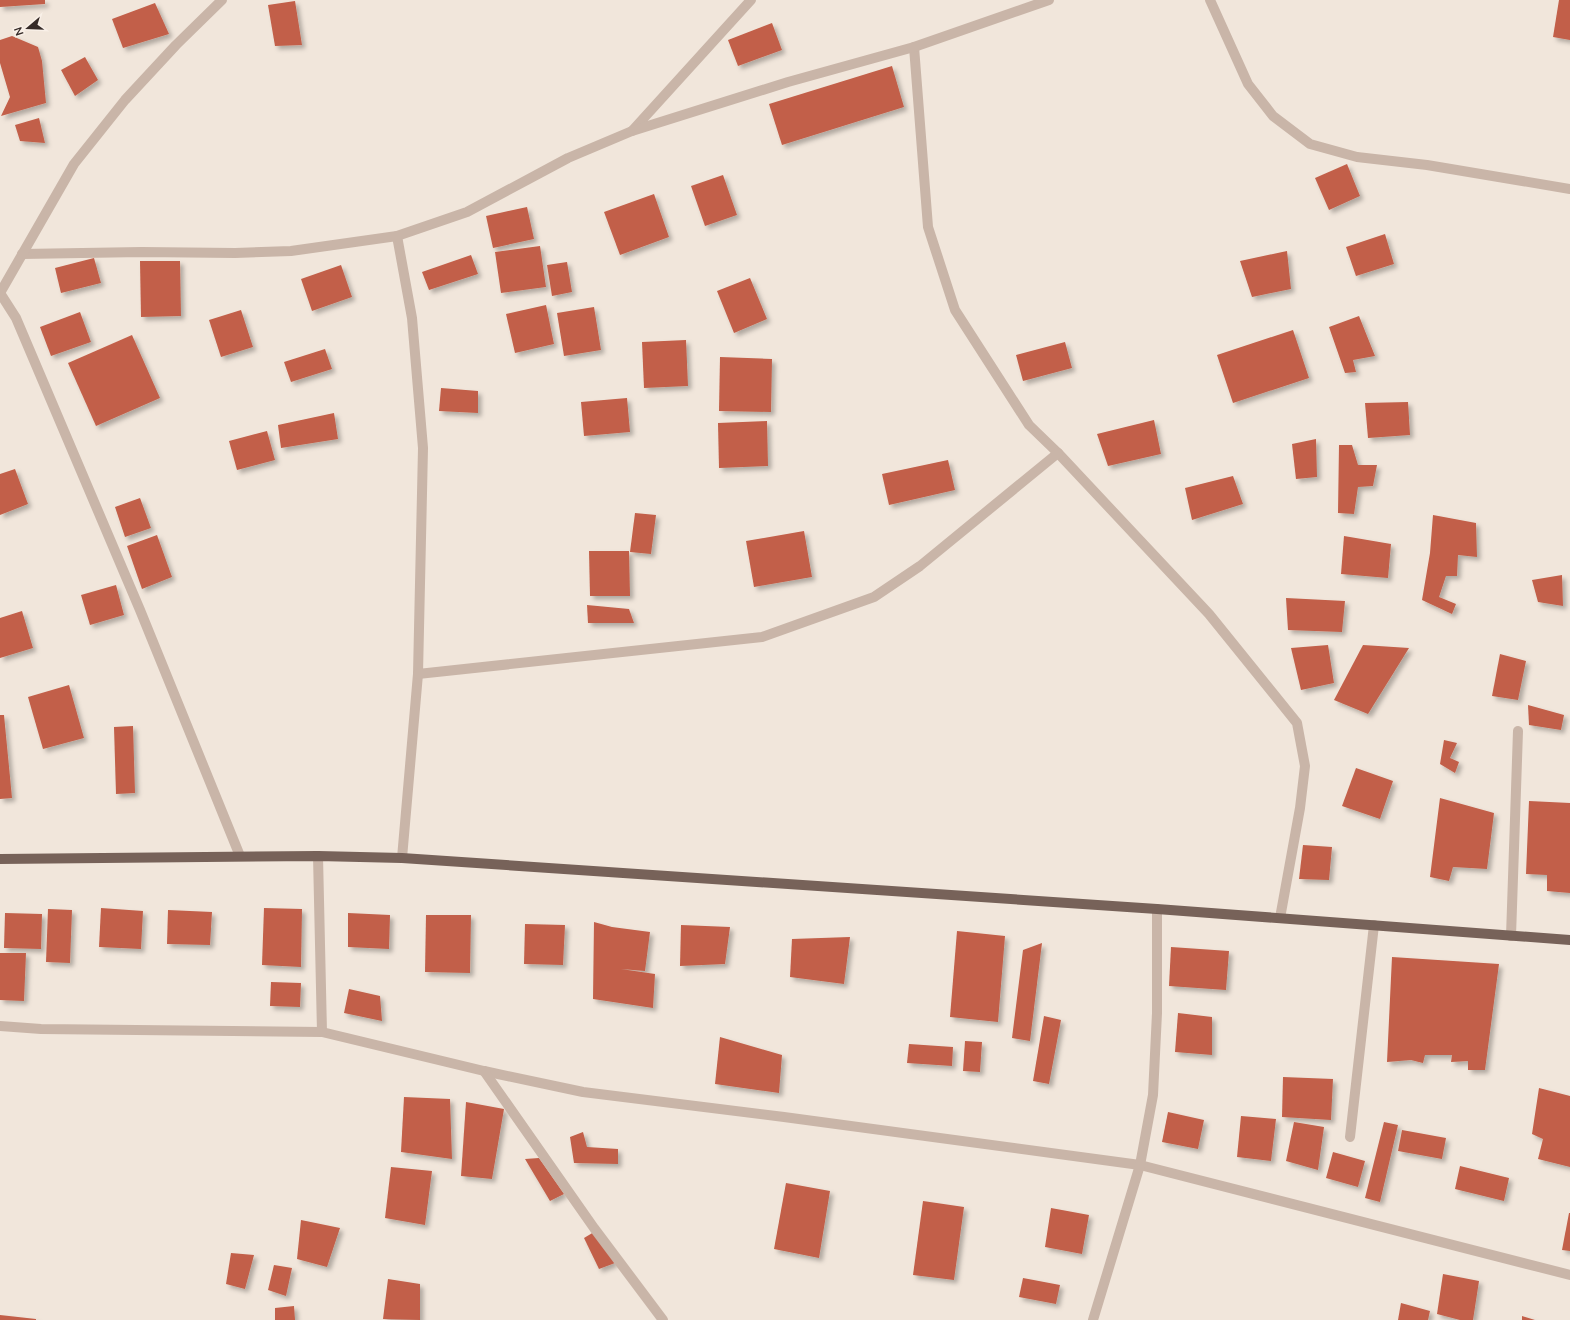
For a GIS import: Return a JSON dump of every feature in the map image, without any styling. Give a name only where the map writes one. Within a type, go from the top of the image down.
[{"type":"main road","points":[[0,859],[240,856],[402,858],[1157,909],[1570,940]]},
{"type":"street","points":[[222,0],[176,45],[126,100],[74,164],[0,293],[16,318],[140,610],[240,856]]},
{"type":"street","points":[[632,131],[751,0]]},
{"type":"street","points":[[22,254],[142,252],[235,253],[291,251],[397,236],[467,212],[568,158],[632,131],[788,82],[914,47],[1049,0]]},
{"type":"street","points":[[1210,0],[1248,84],[1273,116],[1310,144],[1357,157],[1427,165],[1570,189]]},
{"type":"street","points":[[914,47],[928,227],[955,310],[1029,425],[1058,452],[1209,614],[1297,723],[1305,766],[1300,808],[1280,918]]},
{"type":"street","points":[[397,236],[412,318],[423,448],[418,674],[402,858]]},
{"type":"street","points":[[418,674],[762,637],[874,597],[920,566],[1058,452]]},
{"type":"street","points":[[1511,936],[1518,731]]},
{"type":"street","points":[[318,856],[322,1032]]},
{"type":"street","points":[[1093,1320],[1140,1165],[1153,1095],[1157,1013],[1157,909]]},
{"type":"street","points":[[1350,1137],[1374,925]]},
{"type":"street","points":[[0,1026],[57,1029],[322,1032],[484,1071],[583,1092],[792,1118],[1140,1165],[1570,1275]]},
{"type":"street","points":[[484,1071],[594,1228],[663,1320]]},
{"type":"building","points":[[0,0],[45,0],[45,4],[0,7]]},
{"type":"building","points":[[1559,0],[1570,0],[1570,40],[1553,37]]},
{"type":"building","points":[[295,1],[302,45],[275,46],[268,5]]},
{"type":"building","points":[[155,3],[169,34],[123,48],[112,19]]},
{"type":"building","points":[[772,23],[782,50],[738,66],[728,40]]},
{"type":"building","points":[[12,36],[38,47],[42,61],[46,103],[1,116],[10,97],[0,63],[0,40]]},
{"type":"building","points":[[85,57],[98,80],[75,96],[61,70]]},
{"type":"building","points":[[892,66],[904,107],[782,145],[769,104]]},
{"type":"building","points":[[39,118],[45,143],[20,141],[15,125]]},
{"type":"building","points":[[1347,164],[1360,196],[1329,210],[1315,178]]},
{"type":"building","points":[[723,175],[737,215],[705,226],[691,186]]},
{"type":"building","points":[[654,194],[669,237],[620,255],[604,212]]},
{"type":"building","points":[[527,207],[534,239],[493,248],[486,216]]},
{"type":"building","points":[[1385,234],[1394,264],[1356,276],[1346,247]]},
{"type":"building","points":[[540,246],[546,287],[501,293],[495,252]]},
{"type":"building","points":[[1287,251],[1291,289],[1252,297],[1240,261]]},
{"type":"building","points":[[471,255],[478,274],[429,290],[422,272]]},
{"type":"building","points":[[94,258],[101,283],[61,293],[55,268]]},
{"type":"building","points":[[140,261],[180,261],[181,316],[141,317]]},
{"type":"building","points":[[567,262],[572,292],[552,296],[547,265]]},
{"type":"building","points":[[341,265],[352,297],[312,311],[301,279]]},
{"type":"building","points":[[750,278],[767,319],[734,333],[717,291]]},
{"type":"building","points":[[546,305],[554,344],[515,353],[506,314]]},
{"type":"building","points":[[594,307],[601,350],[564,356],[557,313]]},
{"type":"building","points":[[241,310],[253,347],[221,357],[209,320]]},
{"type":"building","points":[[80,312],[91,342],[51,356],[40,327]]},
{"type":"building","points":[[1359,316],[1375,356],[1353,360],[1356,372],[1345,373],[1329,327]]},
{"type":"building","points":[[1293,330],[1309,378],[1233,403],[1217,355]]},
{"type":"building","points":[[132,335],[160,398],[96,426],[68,363]]},
{"type":"building","points":[[686,340],[688,386],[644,388],[642,342]]},
{"type":"building","points":[[1065,342],[1072,368],[1023,381],[1016,355]]},
{"type":"building","points":[[325,349],[332,369],[291,382],[284,362]]},
{"type":"building","points":[[720,357],[772,359],[771,412],[719,411]]},
{"type":"building","points":[[441,388],[478,391],[478,413],[439,411]]},
{"type":"building","points":[[627,398],[630,432],[584,436],[581,402]]},
{"type":"building","points":[[1408,402],[1410,435],[1368,438],[1365,403]]},
{"type":"building","points":[[334,413],[338,439],[281,448],[278,425]]},
{"type":"building","points":[[1154,420],[1161,454],[1108,466],[1097,434]]},
{"type":"building","points":[[767,421],[768,466],[719,468],[718,423]]},
{"type":"building","points":[[267,431],[275,460],[237,470],[229,441]]},
{"type":"building","points":[[1316,439],[1317,477],[1296,479],[1292,444]]},
{"type":"building","points":[[1339,445],[1352,445],[1358,465],[1377,465],[1373,486],[1358,487],[1354,514],[1338,513]]},
{"type":"building","points":[[948,460],[955,490],[889,505],[882,474]]},
{"type":"building","points":[[15,469],[28,504],[0,515],[0,474]]},
{"type":"building","points":[[1233,476],[1243,504],[1192,520],[1185,488]]},
{"type":"building","points":[[140,498],[151,528],[125,537],[115,507]]},
{"type":"building","points":[[635,513],[656,515],[651,554],[630,552]]},
{"type":"building","points":[[1433,515],[1476,523],[1477,557],[1458,555],[1457,576],[1446,576],[1439,597],[1456,604],[1452,614],[1422,600],[1430,553]]},
{"type":"building","points":[[804,531],[812,577],[754,587],[746,541]]},
{"type":"building","points":[[157,535],[172,577],[142,589],[127,546]]},
{"type":"building","points":[[1344,536],[1391,544],[1388,578],[1341,574]]},
{"type":"building","points":[[589,551],[629,551],[630,596],[590,596]]},
{"type":"building","points":[[1562,575],[1563,606],[1538,602],[1532,580]]},
{"type":"building","points":[[116,585],[124,615],[90,625],[81,595]]},
{"type":"building","points":[[1286,598],[1345,601],[1342,632],[1288,630]]},
{"type":"building","points":[[587,605],[629,609],[634,623],[588,623]]},
{"type":"building","points":[[22,611],[33,648],[0,658],[0,618]]},
{"type":"building","points":[[1328,645],[1334,683],[1301,690],[1291,648]]},
{"type":"building","points":[[1363,645],[1409,648],[1368,714],[1334,700]]},
{"type":"building","points":[[1500,654],[1526,661],[1518,700],[1492,696]]},
{"type":"building","points":[[69,685],[84,738],[43,749],[28,697]]},
{"type":"building","points":[[1528,705],[1564,715],[1561,730],[1529,725]]},
{"type":"building","points":[[0,715],[4,715],[12,798],[0,799]]},
{"type":"building","points":[[133,726],[135,793],[116,794],[114,727]]},
{"type":"building","points":[[1444,740],[1457,743],[1450,758],[1459,762],[1455,773],[1440,764]]},
{"type":"building","points":[[1356,768],[1393,781],[1380,819],[1342,806]]},
{"type":"building","points":[[1440,798],[1494,813],[1487,869],[1453,867],[1449,881],[1430,877]]},
{"type":"building","points":[[1529,801],[1570,803],[1570,893],[1547,891],[1547,875],[1526,874]]},
{"type":"building","points":[[1303,845],[1332,847],[1329,880],[1299,879]]},
{"type":"building","points":[[101,908],[143,911],[141,949],[99,947]]},
{"type":"building","points":[[264,908],[302,909],[301,967],[262,965]]},
{"type":"building","points":[[48,909],[72,910],[70,963],[46,962]]},
{"type":"building","points":[[168,910],[212,912],[210,945],[167,944]]},
{"type":"building","points":[[5,913],[42,914],[41,949],[4,948]]},
{"type":"building","points":[[348,913],[390,915],[389,949],[348,947]]},
{"type":"building","points":[[426,915],[471,915],[470,973],[425,972]]},
{"type":"building","points":[[594,922],[612,927],[650,932],[645,971],[621,969],[655,974],[653,1008],[593,999]]},
{"type":"building","points":[[525,924],[565,925],[563,965],[524,964]]},
{"type":"building","points":[[681,925],[730,927],[725,964],[680,966]]},
{"type":"building","points":[[957,931],[1005,936],[998,1022],[950,1017]]},
{"type":"building","points":[[850,937],[844,984],[790,977],[792,939]]},
{"type":"building","points":[[1042,943],[1030,1041],[1012,1038],[1023,950]]},
{"type":"building","points":[[1171,947],[1229,951],[1226,990],[1169,986]]},
{"type":"building","points":[[0,953],[26,953],[24,1001],[0,1000]]},
{"type":"building","points":[[1392,957],[1499,964],[1485,1070],[1468,1070],[1468,1061],[1451,1062],[1452,1055],[1425,1055],[1423,1063],[1411,1060],[1387,1062]]},
{"type":"building","points":[[271,982],[301,983],[300,1007],[270,1006]]},
{"type":"building","points":[[349,989],[380,996],[382,1021],[344,1013]]},
{"type":"building","points":[[1178,1013],[1212,1017],[1212,1055],[1175,1052]]},
{"type":"building","points":[[1044,1016],[1061,1020],[1049,1084],[1033,1081]]},
{"type":"building","points":[[720,1037],[782,1055],[779,1093],[715,1084]]},
{"type":"building","points":[[965,1041],[982,1042],[980,1072],[963,1071]]},
{"type":"building","points":[[909,1044],[953,1047],[952,1066],[907,1063]]},
{"type":"building","points":[[1283,1077],[1333,1079],[1331,1120],[1282,1117]]},
{"type":"building","points":[[1539,1088],[1570,1096],[1570,1167],[1538,1159],[1543,1139],[1532,1134]]},
{"type":"building","points":[[404,1097],[450,1099],[452,1159],[401,1152]]},
{"type":"building","points":[[466,1102],[504,1109],[492,1179],[461,1176]]},
{"type":"building","points":[[1168,1112],[1204,1120],[1198,1149],[1162,1142]]},
{"type":"building","points":[[1241,1116],[1276,1119],[1271,1161],[1237,1157]]},
{"type":"building","points":[[1294,1122],[1324,1127],[1318,1170],[1286,1161]]},
{"type":"building","points":[[1384,1122],[1398,1125],[1380,1202],[1365,1198]]},
{"type":"building","points":[[1402,1130],[1446,1138],[1442,1159],[1398,1151]]},
{"type":"building","points":[[583,1132],[587,1147],[618,1149],[618,1164],[574,1163],[570,1137]]},
{"type":"building","points":[[1333,1152],[1365,1161],[1358,1187],[1326,1178]]},
{"type":"building","points":[[539,1158],[564,1194],[550,1201],[525,1159]]},
{"type":"building","points":[[1460,1166],[1509,1178],[1504,1201],[1455,1189]]},
{"type":"building","points":[[391,1167],[432,1171],[425,1225],[385,1218]]},
{"type":"building","points":[[786,1183],[830,1191],[819,1258],[774,1249]]},
{"type":"building","points":[[923,1201],[964,1207],[954,1280],[913,1275]]},
{"type":"building","points":[[1051,1208],[1089,1215],[1082,1254],[1045,1247]]},
{"type":"building","points":[[1570,1213],[1570,1251],[1562,1250]]},
{"type":"building","points":[[301,1220],[340,1228],[327,1267],[297,1259]]},
{"type":"building","points":[[594,1232],[615,1263],[599,1269],[584,1238]]},
{"type":"building","points":[[231,1253],[254,1255],[245,1289],[226,1284]]},
{"type":"building","points":[[274,1265],[292,1268],[286,1296],[268,1290]]},
{"type":"building","points":[[1443,1274],[1479,1281],[1473,1320],[1460,1320],[1437,1314]]},
{"type":"building","points":[[1023,1278],[1060,1285],[1056,1304],[1019,1297]]},
{"type":"building","points":[[388,1279],[420,1284],[420,1320],[383,1319]]},
{"type":"building","points":[[1401,1303],[1430,1311],[1428,1320],[1398,1320]]},
{"type":"building","points":[[294,1306],[295,1320],[275,1320],[275,1308]]},
{"type":"building","points":[[0,1315],[36,1319],[36,1320],[0,1320]]},
{"type":"building","points":[[1522,1316],[1535,1320],[1522,1320]]}]
